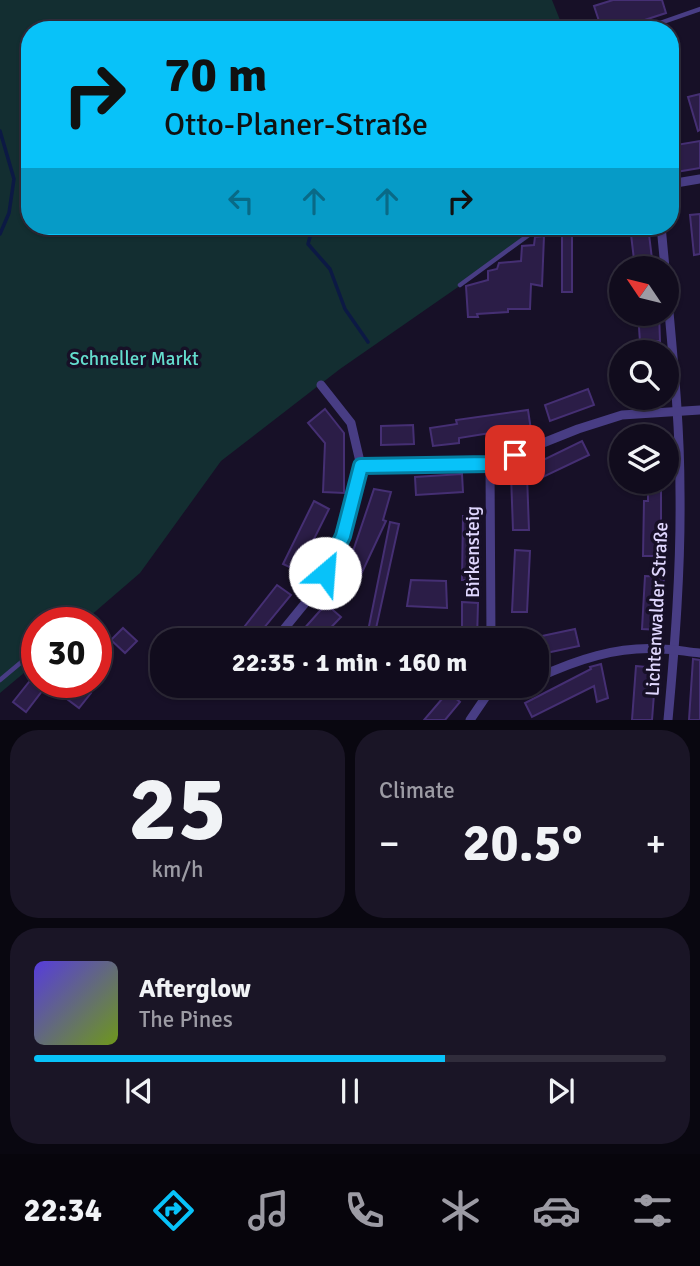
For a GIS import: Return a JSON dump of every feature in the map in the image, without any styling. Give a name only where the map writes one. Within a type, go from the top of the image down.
[{"type":"street","points":[[679,182],[700,179]]},
{"type":"street","points":[[662,235],[664,256]]},
{"type":"street","points":[[285,628],[316,591],[343,536],[361,466],[351,423],[321,386]]},
{"type":"street","points":[[361,466],[490,464],[578,429],[622,415],[678,410]]},
{"type":"street","name":"Lichtenwalder Straße","points":[[668,720],[679,564],[678,410]]},
{"type":"street","points":[[679,410],[700,410]]},
{"type":"street","name":"Birkensteig","points":[[490,464],[491,628]]},
{"type":"street","points":[[549,673],[603,654],[640,649],[700,653]]},
{"type":"street","points":[[470,720],[483,698]]},
{"type":"lane","points":[[666,21],[700,9]]},
{"type":"lane","points":[[460,285],[529,235]]},
{"type":"lane","points":[[0,681],[21,663]]},
{"type":"green space","name":"Schneller Markt","points":[[0,0],[552,0],[560,21],[21,21],[21,235],[533,235],[340,369],[221,461],[140,573],[101,607],[21,607],[21,675],[0,693]]},
{"type":"building","points":[[613,0],[662,0],[666,13],[642,21],[599,21],[594,6]]},
{"type":"building","points":[[700,94],[700,130],[698,131],[688,97]]},
{"type":"building","points":[[700,141],[700,168],[679,172],[679,144]]},
{"type":"building","points":[[700,214],[700,254],[694,255],[690,215]]},
{"type":"building","points":[[562,235],[572,235],[572,292],[562,292]]},
{"type":"building","points":[[631,235],[649,235],[652,256],[634,256]]},
{"type":"building","points":[[544,236],[542,286],[531,284],[530,309],[508,309],[508,312],[468,317],[466,286],[488,280],[488,271],[497,269],[499,263],[521,261],[522,246],[534,245],[535,237]]},
{"type":"building","points":[[639,326],[659,326],[660,340],[640,340]]},
{"type":"building","points":[[588,389],[594,405],[550,421],[545,405]]},
{"type":"building","points":[[325,409],[344,433],[344,493],[323,492],[325,443],[308,423]]},
{"type":"building","points":[[528,410],[531,430],[510,434],[509,430],[459,438],[459,443],[433,446],[430,428],[457,424],[456,420]]},
{"type":"building","points":[[413,425],[414,444],[381,445],[381,426]]},
{"type":"building","points":[[582,441],[589,455],[543,477],[537,463]]},
{"type":"building","points":[[462,474],[463,492],[416,495],[415,477]]},
{"type":"building","points":[[511,475],[527,475],[529,530],[513,530]]},
{"type":"building","points":[[374,489],[391,492],[383,520],[386,521],[351,596],[334,588],[352,554]]},
{"type":"building","points":[[648,494],[661,494],[661,556],[643,556],[644,501],[648,501]]},
{"type":"building","points":[[314,501],[329,509],[298,571],[283,564]]},
{"type":"building","points":[[463,516],[480,516],[480,580],[462,580]]},
{"type":"building","points":[[390,522],[399,524],[376,628],[369,628]]},
{"type":"building","points":[[515,550],[530,551],[527,612],[512,612]]},
{"type":"building","points":[[645,576],[664,577],[661,630],[642,629]]},
{"type":"building","points":[[411,580],[446,581],[447,608],[407,606]]},
{"type":"building","points":[[277,585],[291,595],[264,628],[243,628]]},
{"type":"building","points":[[462,602],[478,603],[477,628],[462,628]]},
{"type":"building","points":[[326,604],[341,617],[330,628],[305,628]]},
{"type":"building","points":[[123,628],[137,641],[125,653],[112,639]]},
{"type":"building","points":[[575,629],[579,646],[549,652],[549,634]]},
{"type":"building","points":[[693,659],[700,660],[700,720],[689,720]]},
{"type":"building","points":[[601,664],[608,698],[597,702],[594,686],[532,717],[525,703],[535,698],[549,698],[549,691],[591,669],[590,667]]},
{"type":"building","points":[[636,666],[656,668],[652,720],[632,720]]},
{"type":"building","points":[[21,692],[21,698],[37,698],[26,712],[13,702]]},
{"type":"building","points":[[68,698],[87,698],[79,708]]},
{"type":"building","points":[[443,698],[455,698],[460,702],[445,720],[424,720]]},
{"type":"waterway","points":[[0,131],[14,179],[9,213],[0,234]]},
{"type":"waterway","points":[[310,235],[308,244],[330,269],[345,309],[368,342]]},
{"type":"route","points":[[325,573],[343,536],[361,466],[490,464],[515,455]]}]
